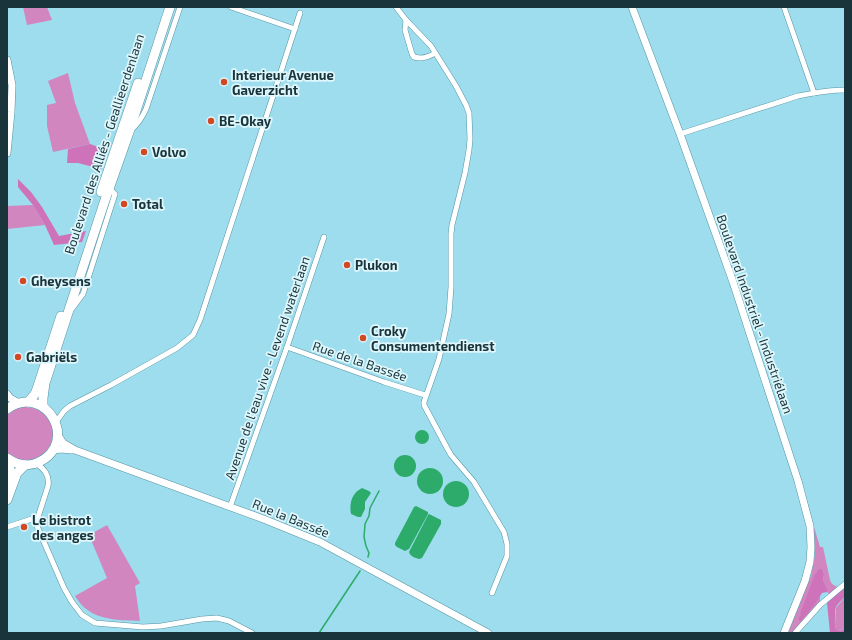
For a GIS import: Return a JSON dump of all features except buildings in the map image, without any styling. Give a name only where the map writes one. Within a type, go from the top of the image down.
[{"type":"highway","name":"Boulevard des Alliés - Geallieerdenlaan","points":[[24,402],[34,394],[39,382],[163,7]]},
{"type":"highway","name":"Boulevard des Alliés - Geallieerdenlaan","points":[[47,410],[43,398],[44,388],[170,7]]},
{"type":"highway","points":[[7,409],[24,402],[37,404],[47,410],[56,422],[58,435],[46,466],[36,463],[29,465],[16,463],[8,459]]},
{"type":"highway","points":[[7,481],[10,470],[8,459]]},
{"type":"highway","points":[[7,500],[17,473],[25,464]]},
{"type":"main road","name":"Boulevard Industriel - Industriélaan","points":[[632,7],[680,134],[733,282],[798,482],[810,526],[810,562],[805,581],[784,633]]},
{"type":"main road","points":[[7,60],[12,85],[7,153]]},
{"type":"main road","points":[[7,394],[10,398],[24,402]]},
{"type":"main road","name":"Rue la Bassée","points":[[58,435],[63,443],[75,450],[272,522],[320,542],[488,633]]},
{"type":"main road","name":"Rue la Bassée","points":[[53,450],[75,450]]},
{"type":"street","points":[[129,132],[142,118],[146,109],[180,7]]},
{"type":"street","points":[[233,7],[295,29]]},
{"type":"street","points":[[396,7],[435,53],[456,86],[469,113],[469,150],[451,234],[449,314],[438,359],[424,405],[447,448],[476,486],[501,526],[506,537],[508,550],[507,556],[492,593]]},
{"type":"street","points":[[784,7],[814,93]]},
{"type":"street","points":[[47,410],[58,412],[67,408],[177,348],[193,335],[200,320],[300,13]]},
{"type":"street","points":[[406,20],[405,30],[414,57],[426,57],[435,53]]},
{"type":"street","points":[[680,134],[798,96],[845,90]]},
{"type":"street","name":"Avenue de l'eau vive - Levend waterlaan","points":[[230,507],[287,347],[324,237]]},
{"type":"street","name":"Rue de la Bassée","points":[[287,347],[384,382],[426,395]]},
{"type":"street","points":[[56,422],[67,408]]},
{"type":"street","points":[[46,466],[48,486],[36,524],[64,588],[82,615],[95,623],[143,627],[217,618],[229,621],[252,633]]},
{"type":"street","points":[[7,527],[38,517]]},
{"type":"street","points":[[795,633],[820,605],[845,584]]},
{"type":"shaded area","points":[[23,7],[47,7],[52,20],[27,25]]},
{"type":"shaded area","points":[[68,73],[75,103],[90,144],[53,152],[47,126],[47,105],[56,103],[48,81]]},
{"type":"shaded area","points":[[90,144],[107,150],[101,169],[78,163],[67,163],[68,149]]},
{"type":"shaded area","points":[[18,179],[31,192],[42,207],[59,236],[86,231],[82,242],[54,245],[45,225],[33,205],[18,187]]},
{"type":"shaded area","points":[[33,205],[45,225],[7,229],[7,206]]},
{"type":"shaded area","points":[[22,407],[32,408],[42,412],[47,417],[52,427],[53,437],[50,446],[44,453],[36,458],[26,460],[16,458],[7,452],[7,415]]},
{"type":"shaded area","points":[[422,430],[427,432],[429,437],[427,442],[422,444],[417,442],[415,437],[417,432]]},
{"type":"shaded area","points":[[405,455],[413,458],[416,466],[413,474],[405,477],[397,474],[394,466],[397,458]]},
{"type":"shaded area","points":[[430,468],[439,472],[443,481],[439,490],[430,494],[421,490],[417,481],[421,472]]},
{"type":"shaded area","points":[[456,481],[465,485],[469,494],[465,503],[456,507],[447,503],[443,494],[447,485]]},
{"type":"shaded area","points":[[362,488],[371,493],[365,502],[365,509],[361,517],[358,517],[351,514],[350,506],[356,493]]},
{"type":"shaded area","points":[[416,506],[428,512],[428,514],[409,549],[405,551],[397,547],[395,543],[414,507]]},
{"type":"shaded area","points":[[429,514],[441,520],[441,524],[422,558],[419,559],[412,556],[409,552]]},
{"type":"shaded area","points":[[107,525],[140,583],[135,586],[140,621],[104,618],[84,607],[75,596],[107,578],[89,535]]},
{"type":"shaded area","points":[[814,527],[820,547],[823,547],[830,580],[832,584],[839,588],[832,594],[829,594],[823,580],[823,570],[817,571],[801,614],[801,620],[814,606],[820,595],[820,601],[794,633],[788,633],[811,576],[815,556]]},
{"type":"shaded area","points":[[819,569],[823,570],[823,580],[828,590],[827,592],[822,593],[814,606],[801,621],[798,619],[815,574]]},
{"type":"shaded area","points":[[845,586],[845,597],[836,608],[835,622],[838,631],[845,629],[845,632],[830,633],[827,603]]},
{"type":"shaded area","points":[[845,597],[845,629],[838,631],[835,625],[836,608]]},
{"type":"waterway","points":[[368,557],[369,553],[364,537],[365,524],[369,516],[370,508],[379,491]]},
{"type":"waterway","points":[[319,633],[360,571]]},
{"type":"place","name":"Interieur Avenue Gaverzicht","points":[[224,82]]},
{"type":"place","name":"BE-Okay","points":[[211,121]]},
{"type":"place","name":"Volvo","points":[[144,152]]},
{"type":"place","name":"Total","points":[[124,204]]},
{"type":"place","name":"Plukon","points":[[347,265]]},
{"type":"place","name":"Gheysens","points":[[23,281]]},
{"type":"place","name":"Croky Consumentendienst","points":[[363,338]]},
{"type":"place","name":"Gabriëls","points":[[18,357]]},
{"type":"place","name":"Le bistrot des anges","points":[[24,527]]}]
